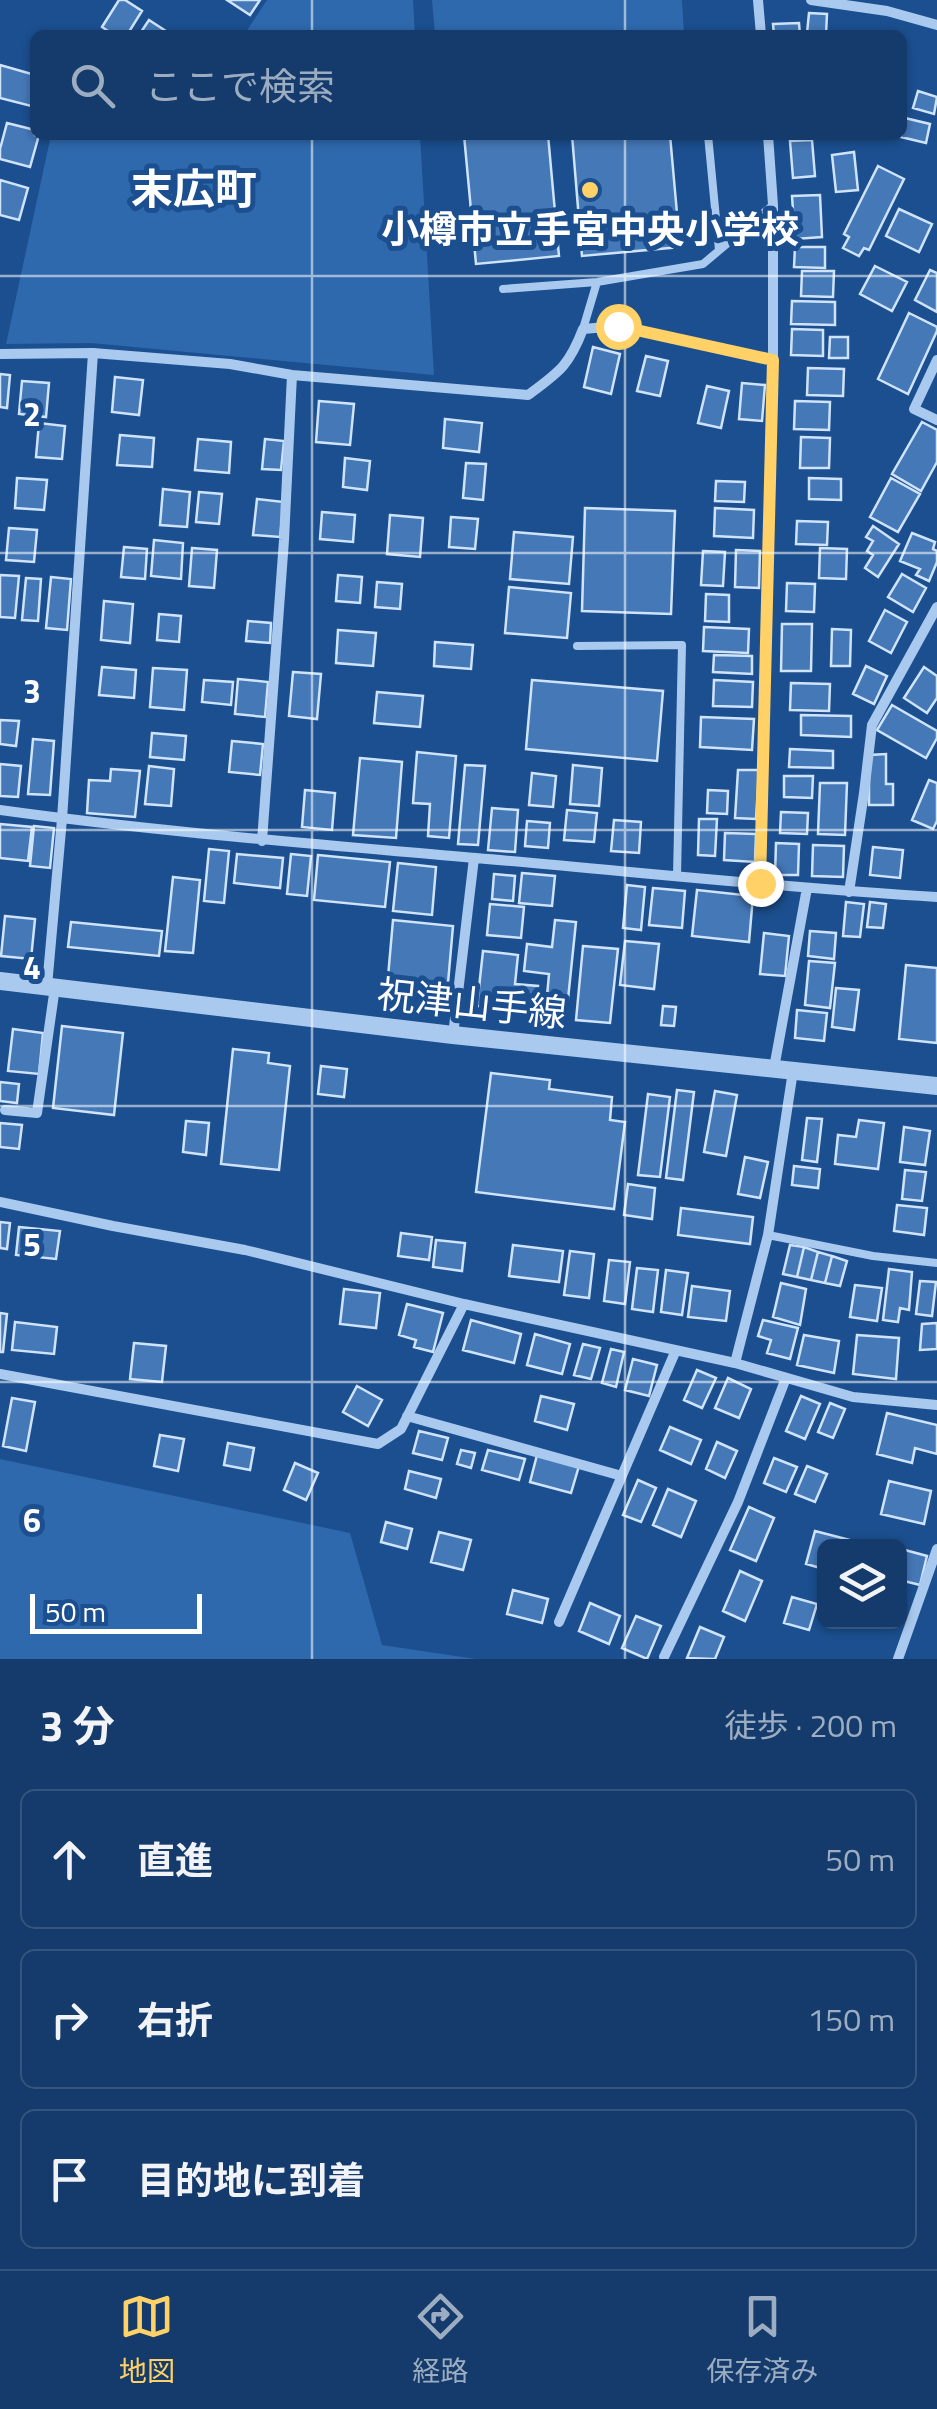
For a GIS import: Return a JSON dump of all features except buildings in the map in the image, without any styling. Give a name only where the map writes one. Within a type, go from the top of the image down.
[{"type":"street","points":[[761,30],[758,0],[772,0]]},
{"type":"street","points":[[811,0],[888,11],[937,25]]},
{"type":"street","points":[[760,883],[773,360],[773,206],[768,140]]},
{"type":"street","points":[[0,354],[94,353],[528,395],[560,372],[574,354],[583,329],[618,326],[773,360]]},
{"type":"street","points":[[6,1110],[37,1113],[51,987],[94,353]]},
{"type":"street","points":[[937,360],[914,408],[937,420]]},
{"type":"street","points":[[262,841],[292,375]]},
{"type":"street","points":[[849,892],[872,726],[937,607]]},
{"type":"street","points":[[0,810],[262,841],[937,897]]},
{"type":"street","points":[[453,1035],[474,858]]},
{"type":"street","points":[[735,1363],[768,1234],[783,1070],[807,888]]},
{"type":"street","name":"祝津山手線","points":[[0,981],[453,1035],[937,1086]]},
{"type":"street","points":[[0,1202],[246,1250],[464,1304],[735,1363],[853,1397],[937,1405]]},
{"type":"street","points":[[0,1374],[378,1444],[401,1429],[464,1304]]},
{"type":"street","points":[[559,1622],[676,1350]]},
{"type":"street","points":[[664,1657],[738,1502],[786,1378]]},
{"type":"street","points":[[407,1416],[622,1476]]},
{"type":"street","points":[[898,1659],[937,1549]]},
{"type":"lane","points":[[708,140],[719,250]]},
{"type":"lane","points":[[502,289],[597,282],[703,264],[773,206]]},
{"type":"lane","points":[[583,329],[597,282]]},
{"type":"lane","points":[[577,646],[682,645],[677,876]]},
{"type":"lane","points":[[768,1234],[873,1256],[937,1263]]},
{"type":"shaded area","points":[[267,0],[413,0],[415,30],[247,30]]},
{"type":"shaded area","points":[[432,0],[682,0],[684,30],[435,30]]},
{"type":"shaded area","points":[[50,140],[420,140],[434,375],[91,343],[6,344]]},
{"type":"shaded area","points":[[0,1459],[350,1533],[382,1645],[476,1659],[0,1659]]},
{"type":"place","name":"小樽市立手宮中央小学校","points":[[590,190]]},
{"type":"district","name":"末広町","points":[[194,188]]},
{"type":"route","points":[[618,326],[773,360],[760,883]]}]
